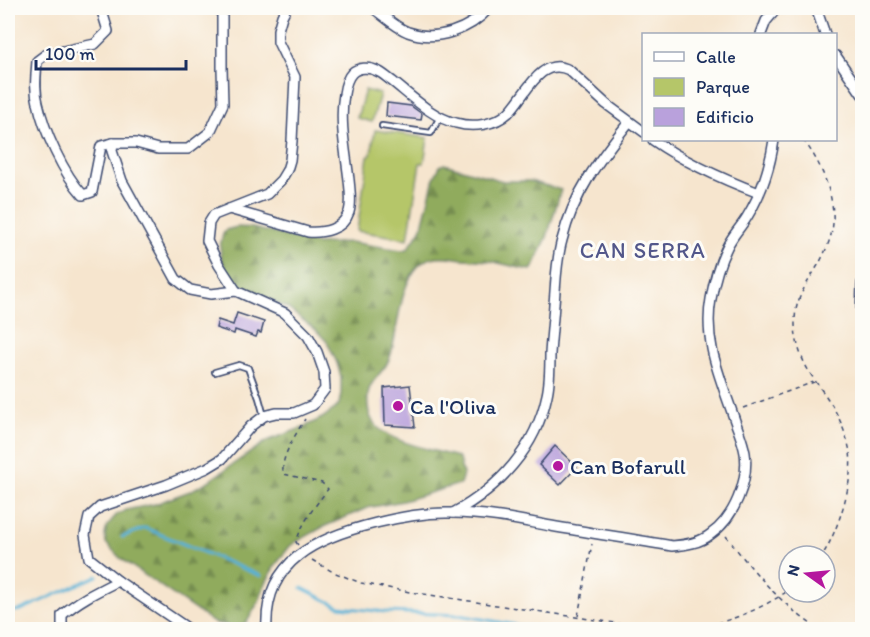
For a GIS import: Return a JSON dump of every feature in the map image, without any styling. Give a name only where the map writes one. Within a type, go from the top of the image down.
[{"type":"street","points":[[101,8],[108,31],[95,44],[45,55],[37,61],[35,78],[37,102],[47,134],[73,184],[83,195],[92,192],[101,146],[113,143],[136,143],[158,149],[188,149],[210,132],[223,104],[222,8]]},
{"type":"street","points":[[236,291],[207,241],[209,223],[214,215],[267,194],[287,170],[292,141],[295,77],[278,42],[280,23],[286,8]]},
{"type":"street","points":[[373,8],[408,32],[426,35],[444,33],[463,27],[482,16],[489,8]]},
{"type":"street","points":[[760,33],[766,21],[777,8]]},
{"type":"street","points":[[816,8],[825,33]]},
{"type":"street","points":[[837,57],[862,94]]},
{"type":"street","points":[[229,209],[308,232],[329,231],[338,227],[345,220],[351,199],[343,101],[348,79],[356,70],[370,68],[378,71],[440,117],[457,124],[472,126],[495,121],[507,114],[542,73],[548,68],[562,67],[569,70],[606,104],[642,131]]},
{"type":"street","points":[[453,513],[479,497],[514,465],[536,429],[547,396],[556,270],[566,225],[579,191],[629,122]]},
{"type":"street","points":[[655,141],[722,178],[759,193]]},
{"type":"street","points":[[267,630],[268,607],[275,586],[287,567],[303,552],[321,541],[361,527],[405,517],[453,513],[499,517],[672,546],[700,540],[720,527],[737,499],[743,480],[745,454],[714,361],[709,328],[710,302],[719,266],[728,244],[746,218],[759,193],[769,167],[774,141]]},
{"type":"street","points":[[113,143],[112,152],[122,181],[176,279],[190,290],[211,294],[236,291],[285,313],[308,336],[324,372],[325,389],[313,405],[294,413],[264,416],[251,426],[222,459],[207,468],[166,485],[100,507],[89,517],[85,535],[89,558],[118,582],[190,630]]},
{"type":"street","points":[[862,283],[862,337]]},
{"type":"street","points":[[62,630],[62,615],[73,605],[118,582]]},
{"type":"lane","points":[[382,126],[431,133],[440,117]]},
{"type":"lane","points":[[214,372],[239,365],[248,368],[264,416]]},
{"type":"path","points":[[803,141],[819,165],[833,206],[833,224],[830,242],[801,296],[796,310],[795,329],[803,360],[840,421],[850,451],[850,470],[843,507],[830,544]]},
{"type":"path","points":[[732,412],[815,381]]},
{"type":"path","points":[[309,407],[306,418],[286,454],[282,469],[284,474],[322,483],[328,489],[310,511],[301,526],[296,542],[303,552],[316,563],[333,573],[361,583],[410,592],[642,627],[680,629],[717,622],[740,616],[777,598]]},
{"type":"path","points":[[720,527],[743,558],[777,595]]},
{"type":"path","points":[[578,617],[595,533]]},
{"type":"path","points":[[786,604],[820,630]]},
{"type":"green space","points":[[365,90],[380,94],[372,122],[357,118]]},
{"type":"green space","points":[[375,130],[428,138],[424,163],[420,163],[408,239],[357,231],[368,156],[371,155]]},
{"type":"green space","points":[[444,164],[503,181],[530,181],[561,190],[547,237],[531,270],[491,261],[443,257],[432,258],[421,264],[407,285],[389,359],[369,389],[369,412],[378,428],[397,439],[459,459],[463,474],[460,484],[403,501],[367,508],[323,527],[296,542],[290,546],[274,567],[247,622],[237,627],[214,623],[120,558],[106,543],[107,526],[116,515],[126,510],[155,504],[190,491],[267,441],[322,418],[336,408],[341,393],[341,377],[337,363],[327,342],[316,330],[287,308],[247,289],[231,277],[222,263],[220,246],[223,234],[226,230],[237,227],[253,228],[318,244],[350,242],[407,249],[421,230],[434,178],[440,166]]},
{"type":"building","points":[[387,103],[411,106],[422,114],[421,120],[386,116]]},
{"type":"building","points":[[237,313],[264,322],[261,333],[258,332],[256,337],[235,330],[234,334],[216,328],[218,320],[233,325]]},
{"type":"building","name":"Ca l'Oliva","points":[[410,385],[415,427],[385,425],[384,388]]},
{"type":"building","name":"Can Bofarull","points":[[555,446],[577,467],[560,485],[539,465]]},
{"type":"waterway","points":[[122,537],[145,528],[261,576]]},
{"type":"waterway","points":[[8,612],[21,610],[97,576]]},
{"type":"waterway","points":[[302,588],[340,607],[386,612],[459,615],[545,630]]},
{"type":"place","name":"Ca l'Oliva","points":[[398,406]]},
{"type":"place","name":"Can Bofarull","points":[[558,466]]},
{"type":"district","name":"CAN SERRA","points":[[643,250]]}]
